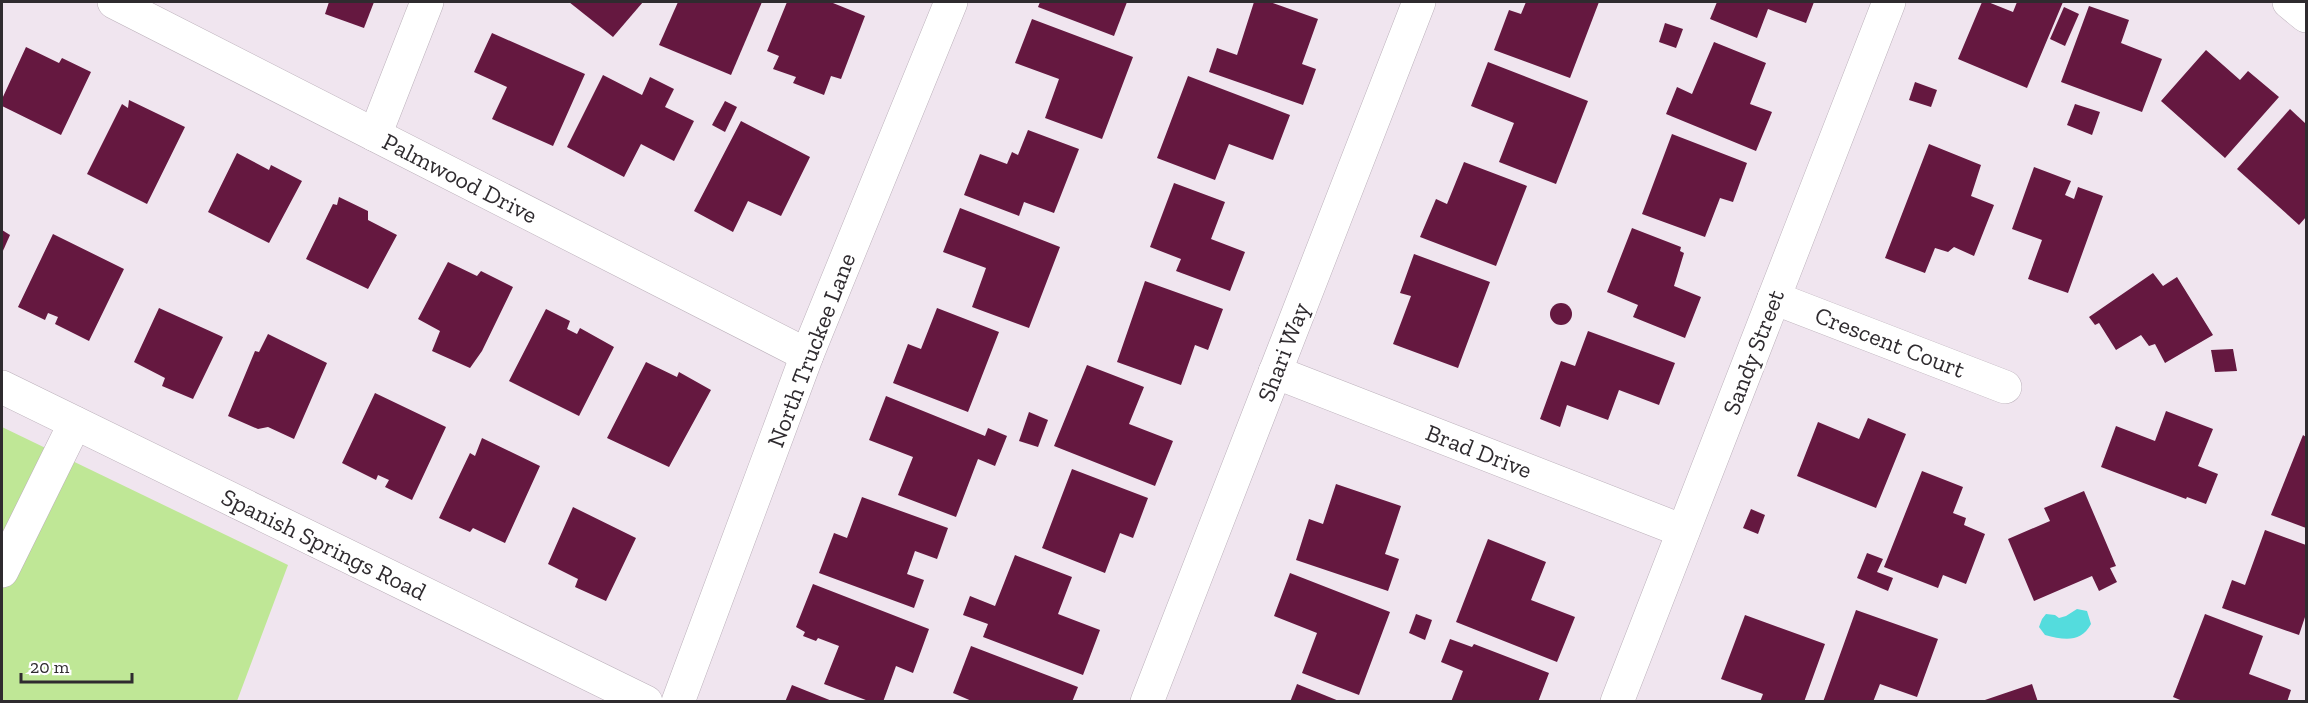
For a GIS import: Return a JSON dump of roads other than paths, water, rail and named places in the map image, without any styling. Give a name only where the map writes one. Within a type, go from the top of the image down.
[{"type":"street","name":"Palmwood Drive","points":[[114,2],[807,355]]},
{"type":"street","points":[[375,135],[427,2]]},
{"type":"street","name":"North Truckee Lane","points":[[678,702],[807,355],[951,2]]},
{"type":"street","name":"Shari Way","points":[[1147,702],[1419,2]]},
{"type":"street","name":"Sandy Street","points":[[1617,702],[1889,2]]},
{"type":"street","points":[[2289,2],[2307,16]]},
{"type":"street","name":"Crescent Court","points":[[1774,298],[2005,387]]},
{"type":"street","name":"Brad Drive","points":[[1275,372],[1683,531]]},
{"type":"street","name":"Spanish Springs Road","points":[[2,387],[646,702]]},
{"type":"street","points":[[2,571],[75,423]]},
{"type":"water","points":[[2077,609],[2087,611],[2091,624],[2077,637],[2065,639],[2045,635],[2039,627],[2046,614],[2059,618]]}]
